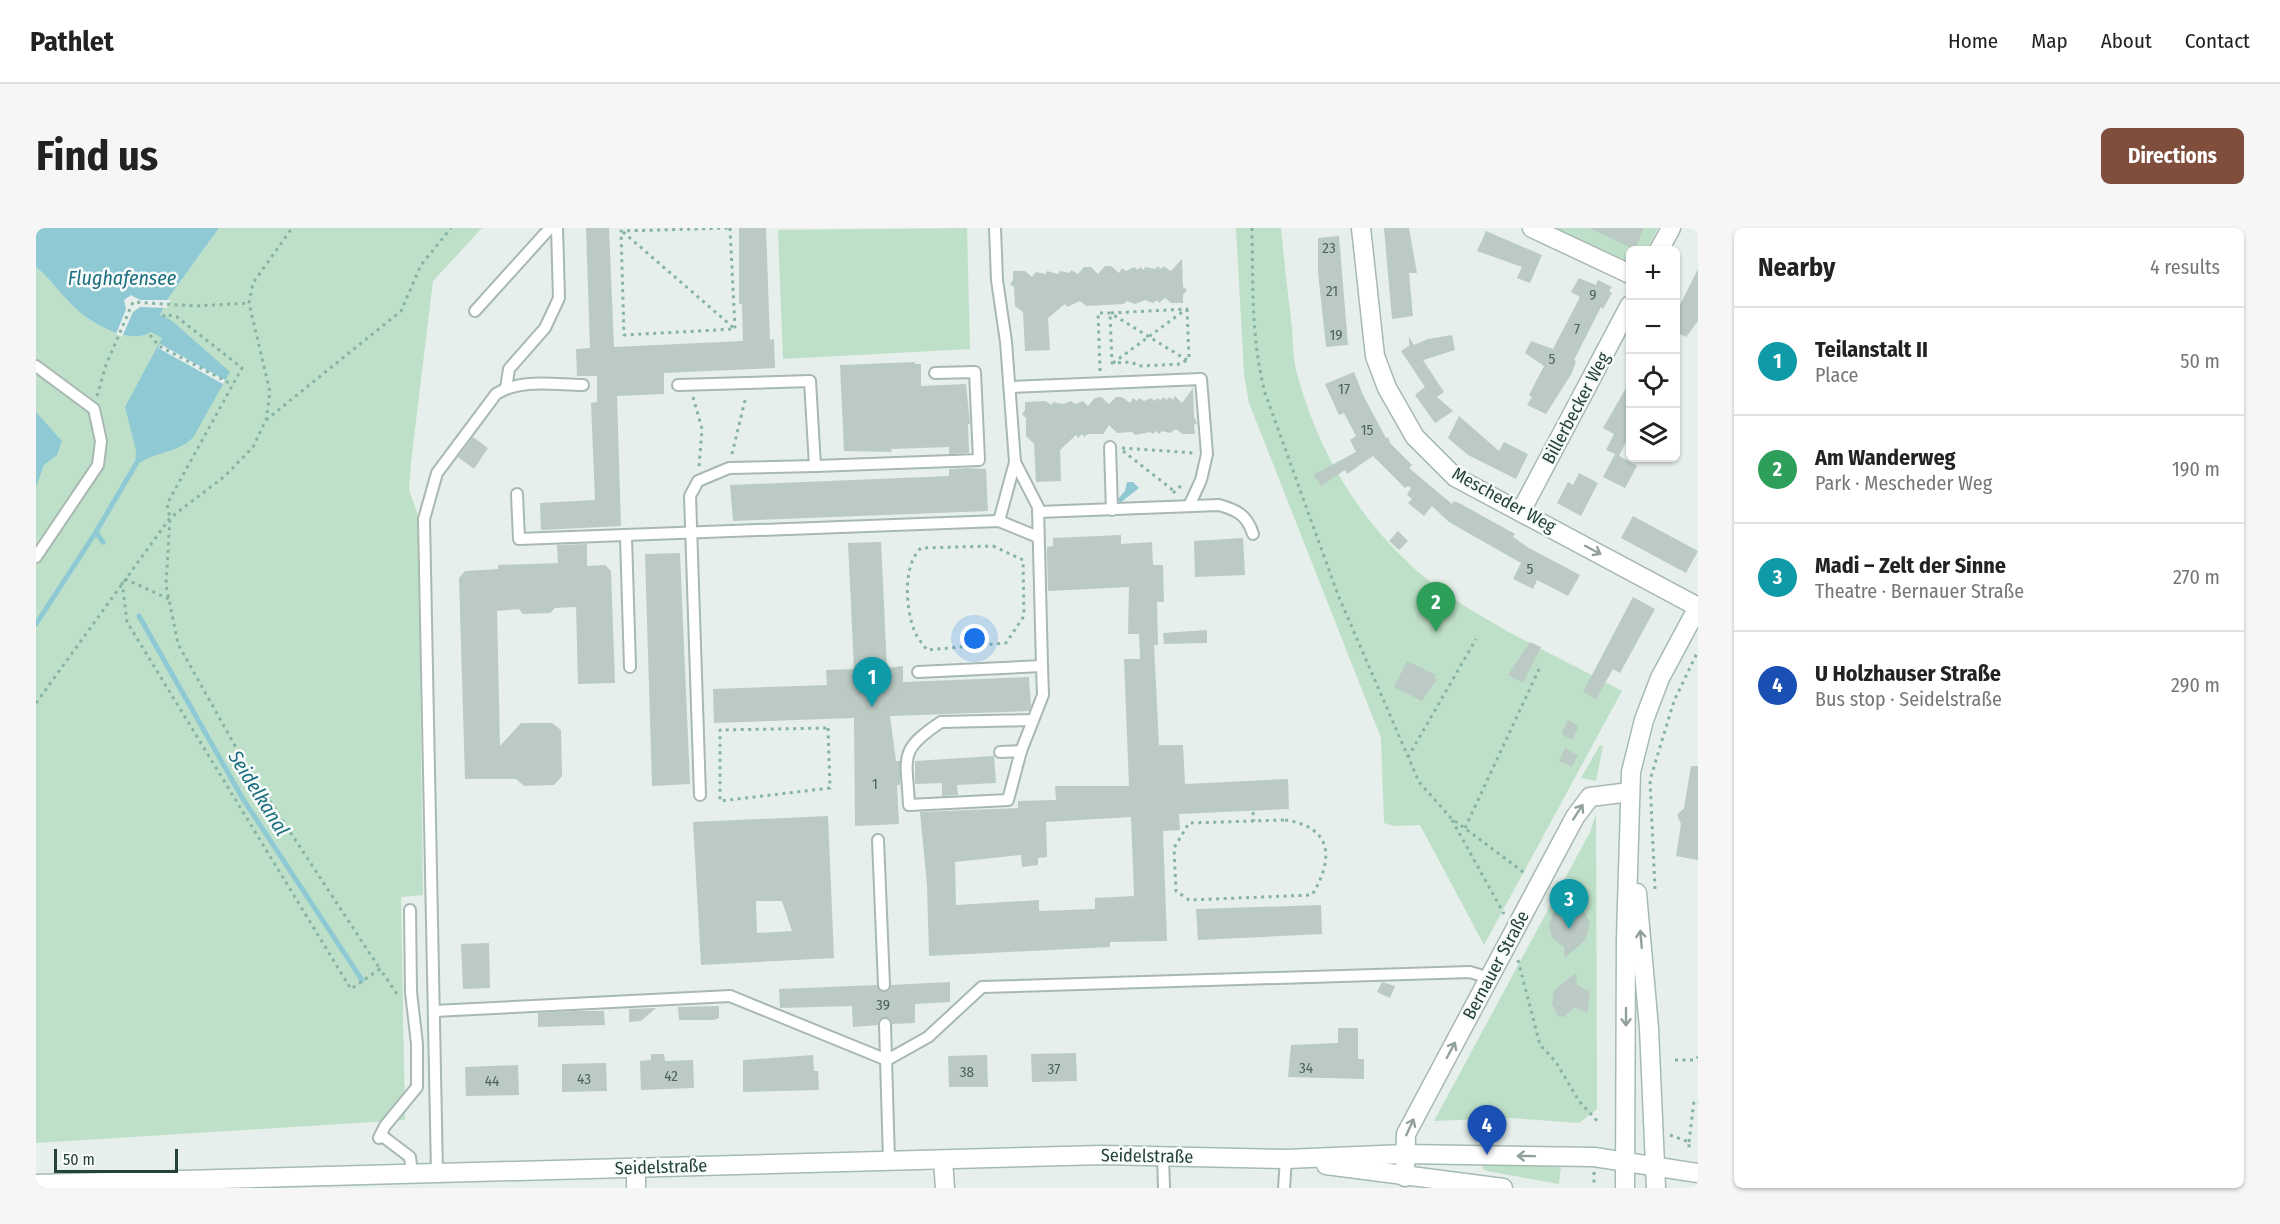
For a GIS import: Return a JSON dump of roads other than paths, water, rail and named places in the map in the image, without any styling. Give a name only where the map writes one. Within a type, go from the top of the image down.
[{"type":"main road","name":"Mescheder Weg","points":[[1361,228],[1375,356],[1387,388],[1415,437],[1455,477],[1698,607]]},
{"type":"main road","points":[[1532,228],[1626,272]]},
{"type":"main road","points":[[1661,246],[1671,228]]},
{"type":"main road","name":"Billerbecker Weg","points":[[1521,511],[1626,313]]},
{"type":"main road","points":[[1625,1188],[1630,797],[1636,747],[1664,670],[1698,607]]},
{"type":"main road","name":"Bernauer Straße","points":[[1405,1177],[1406,1134],[1585,801],[1600,794],[1630,797]]},
{"type":"main road","points":[[1630,797],[1649,1028],[1656,1188]]},
{"type":"main road","name":"Seidelstraße","points":[[36,1184],[126,1185],[412,1173],[890,1161],[1163,1156],[1286,1159],[1405,1154],[1594,1157],[1698,1173]]},
{"type":"main road","name":"Seidelstraße","points":[[1286,1159],[1405,1177],[1503,1188]]},
{"type":"main road","points":[[943,1160],[945,1188]]},
{"type":"main road","points":[[636,1168],[636,1188]]},
{"type":"lane","points":[[475,311],[550,228]]},
{"type":"lane","points":[[506,388],[509,369],[545,328],[559,298],[557,228]]},
{"type":"lane","points":[[995,228],[997,280],[1010,387],[1015,462],[999,522]]},
{"type":"lane","points":[[36,366],[94,409],[101,441],[98,465],[36,557]]},
{"type":"lane","points":[[700,795],[690,535],[690,496],[698,481],[729,468],[979,460],[975,372],[935,373]]},
{"type":"lane","points":[[1010,387],[1201,379],[1208,454],[1201,480],[1190,505]]},
{"type":"lane","points":[[683,385],[810,381],[815,466]]},
{"type":"lane","points":[[437,1173],[424,519],[437,473],[484,407],[506,388],[525,385],[583,385]]},
{"type":"lane","points":[[1110,447],[1112,510]]},
{"type":"lane","points":[[1015,462],[1038,512],[1043,695],[1021,752],[1008,800],[909,805],[907,752],[914,741],[929,730],[941,722],[1033,720]]},
{"type":"lane","points":[[517,494],[519,539],[690,535],[999,522],[1038,537]]},
{"type":"lane","points":[[1038,512],[1219,505],[1236,510],[1250,523],[1253,534]]},
{"type":"lane","points":[[626,537],[630,667]]},
{"type":"lane","points":[[918,672],[1042,666]]},
{"type":"lane","points":[[1000,752],[1021,752]]},
{"type":"lane","points":[[878,840],[884,985]]},
{"type":"lane","points":[[410,910],[417,1087],[382,1138],[410,1157],[412,1173]]},
{"type":"lane","points":[[887,1060],[928,1036],[982,987],[1127,980],[1470,972],[1489,978]]},
{"type":"lane","points":[[434,1011],[730,996],[887,1060]]},
{"type":"lane","points":[[885,1024],[890,1161]]},
{"type":"lane","points":[[1163,1156],[1164,1188]]},
{"type":"lane","points":[[1284,1188],[1286,1159]]},
{"type":"water","name":"Flughafensee","points":[[36,228],[219,228],[169,297],[160,315],[171,320],[230,372],[189,442],[137,465],[135,463],[136,450],[125,407],[162,338],[151,332],[142,336],[122,335],[101,326],[75,308],[36,267]]},
{"type":"water","points":[[36,412],[62,441],[57,455],[44,465],[36,487]]},
{"type":"water","points":[[1127,482],[1133,482],[1139,488],[1120,503],[1118,499],[1125,491]]},
{"type":"waterway","points":[[36,624],[96,532],[136,464]]},
{"type":"waterway","name":"Seidelkanal","points":[[96,532],[103,542]]},
{"type":"waterway","name":"Seidelkanal","points":[[139,616],[243,799],[362,980]]},
{"type":"place","name":"Am Wanderweg","points":[[1436,632]]},
{"type":"place","name":"Teilanstalt II","points":[[872,707]]},
{"type":"place","name":"Madi – Zelt der Sinne","points":[[1569,929]]},
{"type":"place","name":"U Holzhauser Straße","points":[[1487,1155]]}]
